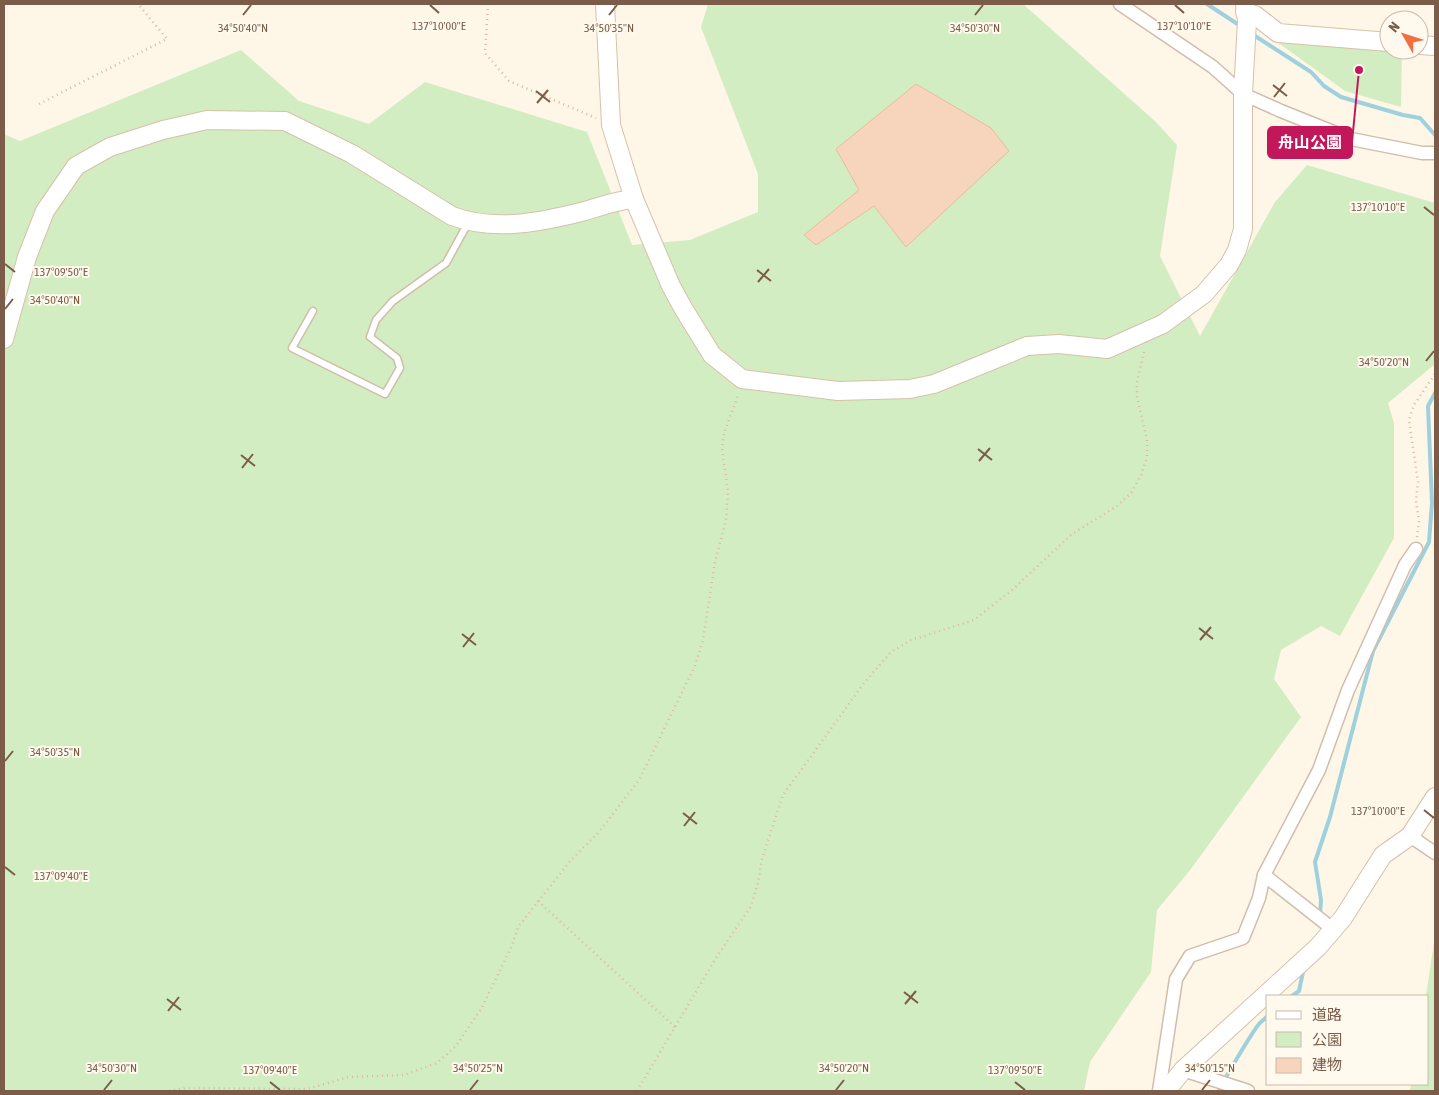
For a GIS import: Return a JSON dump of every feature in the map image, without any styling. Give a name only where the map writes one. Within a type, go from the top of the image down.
[{"type":"street","points":[[605,4],[611,125],[634,199],[683,308],[712,355],[742,379],[838,391],[910,389],[934,384],[1027,346],[1059,344],[1107,349],[1163,324],[1204,294],[1229,266],[1237,250],[1243,229],[1243,94],[1246,76],[1247,21],[1245,8]]},
{"type":"street","points":[[1120,4],[1213,67],[1243,94],[1281,112],[1352,139],[1422,154],[1435,153]]},
{"type":"street","points":[[1245,8],[1278,33],[1379,41]]},
{"type":"street","points":[[4,339],[27,257],[45,211],[76,166],[110,147],[163,130],[207,120],[285,121],[352,154],[452,216],[469,222],[513,225],[585,211],[622,200],[634,199]]},
{"type":"street","points":[[1159,1091],[1176,979],[1190,956],[1243,938],[1259,898],[1264,875],[1319,770],[1348,690],[1405,565],[1416,549]]},
{"type":"street","points":[[1268,995],[1334,930],[1383,856],[1410,836],[1435,796]]},
{"type":"street","points":[[1410,836],[1435,853]]},
{"type":"street","points":[[1264,875],[1334,930]]},
{"type":"street","points":[[1166,1091],[1183,1070],[1266,997]]},
{"type":"street","points":[[1183,1070],[1248,1091]]},
{"type":"lane","points":[[313,310],[292,348],[385,394],[400,368],[397,358],[370,337],[376,320],[394,302],[446,263],[469,222]]},
{"type":"path","points":[[39,104],[167,39],[138,4]]},
{"type":"path","points":[[488,4],[485,53],[509,81],[611,125]]},
{"type":"path","points":[[637,1091],[751,906],[758,883],[762,859],[783,795],[864,683],[891,652],[911,640],[937,630],[959,626],[987,611],[1072,534],[1117,506],[1131,492],[1141,475],[1147,457],[1147,440],[1137,396],[1137,382],[1148,332]]},
{"type":"path","points":[[1416,549],[1419,521],[1416,501],[1418,482],[1409,420],[1414,405],[1435,374]]},
{"type":"path","points":[[169,1091],[185,1088],[308,1089],[348,1077],[404,1075],[437,1063],[456,1046],[481,1009],[512,946],[518,927],[571,860],[600,832],[639,780],[695,666],[703,640],[715,562],[726,520],[728,491],[722,449],[724,433],[742,379]]},
{"type":"path","points":[[538,901],[675,1027]]},
{"type":"green space","points":[[708,4],[1023,4],[1155,121],[1177,145],[1160,256],[1200,336],[1275,202],[1307,165],[1435,203],[1435,364],[1388,403],[1394,423],[1394,538],[1340,636],[1321,626],[1281,650],[1274,679],[1301,717],[1191,869],[1157,910],[1151,972],[1090,1062],[1084,1091],[4,1091],[4,134],[20,141],[241,50],[299,101],[369,124],[425,82],[587,132],[632,245],[690,240],[758,212],[758,174],[701,27]]},
{"type":"green space","points":[[1273,39],[1379,48],[1379,60],[1402,60],[1401,107],[1345,91]]},
{"type":"green space","points":[[1434,942],[1435,1091],[1410,1091],[1411,1085],[1429,1085],[1429,995],[1426,995]]},
{"type":"building","points":[[916,84],[991,128],[1009,151],[906,247],[874,206],[816,245],[804,235],[859,190],[836,149]]},
{"type":"waterway","points":[[1207,4],[1242,27]]},
{"type":"waterway","points":[[1252,34],[1311,72],[1324,86],[1341,97],[1420,118],[1435,135]]},
{"type":"waterway","points":[[1320,916],[1321,900],[1315,862],[1330,817],[1373,651],[1429,542],[1432,503],[1428,406],[1435,393]]},
{"type":"waterway","points":[[1293,995],[1299,991],[1304,967]]},
{"type":"waterway","points":[[1219,1091],[1250,1036],[1266,1018]]},
{"type":"place","name":"舟山公園","points":[[1359,70]]}]
